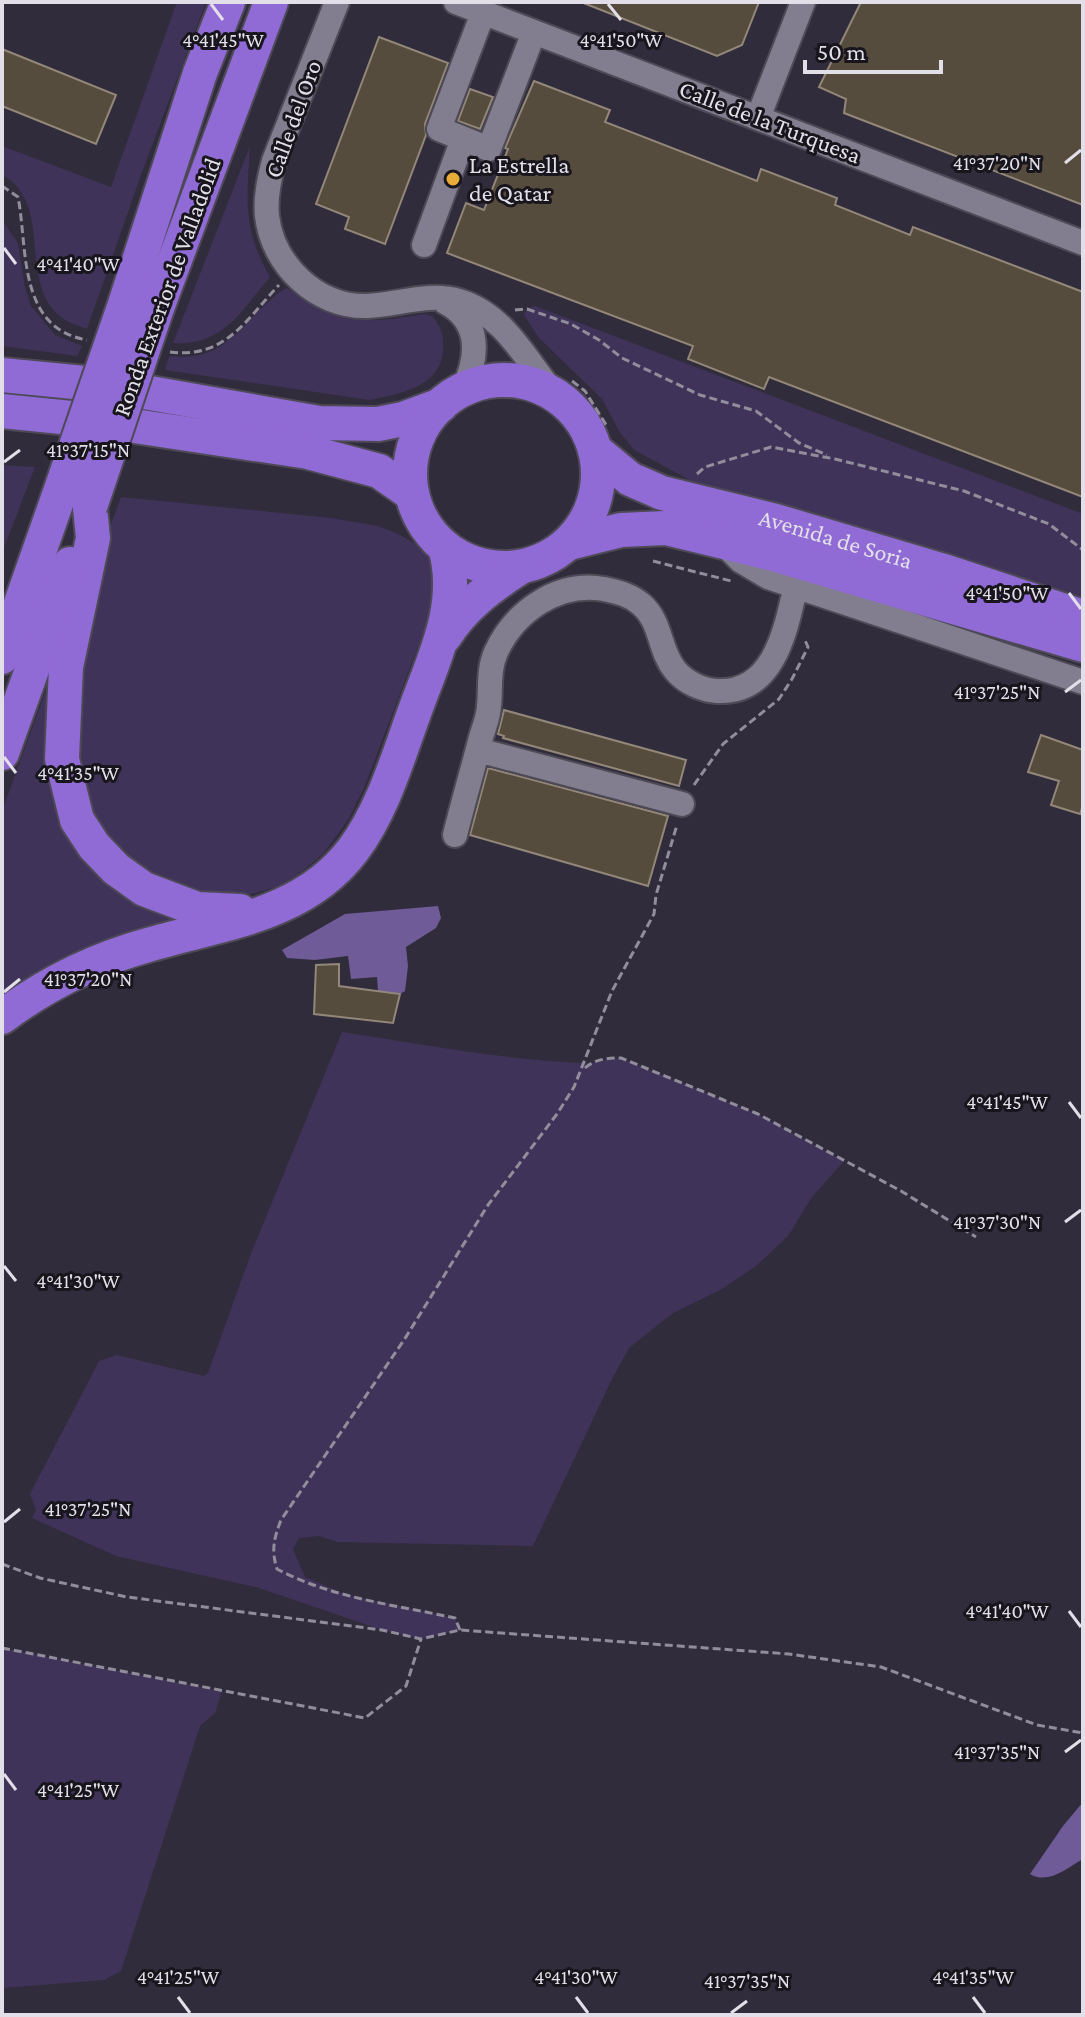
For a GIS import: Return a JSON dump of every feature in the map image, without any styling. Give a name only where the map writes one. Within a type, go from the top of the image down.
[{"type":"highway","name":"Ronda Exterior de Valladolid","points":[[141,306],[200,73],[228,2]]},
{"type":"highway","name":"Ronda Exterior de Valladolid","points":[[2,753],[74,503],[141,306],[271,2]]},
{"type":"highway","points":[[2,375],[105,385],[319,423],[378,424],[403,419],[484,383],[514,380],[533,384],[554,394],[574,411],[587,429],[595,450],[598,479],[588,516],[569,543],[547,558],[521,567],[486,590],[464,610],[439,647]]},
{"type":"highway","points":[[452,398],[425,424],[415,445],[410,471],[418,514],[445,547],[476,564],[498,568],[521,567]]},
{"type":"highway","points":[[2,411],[101,421],[308,452],[379,471],[412,494]]},
{"type":"highway","points":[[2,431],[174,450],[308,452]]},
{"type":"highway","name":"Avenida de Soria","points":[[595,450],[630,479],[662,493],[837,539],[1083,617]]},
{"type":"highway","name":"Ronda Exterior de Valladolid","points":[[2,657],[74,503]]},
{"type":"highway","points":[[2,592],[33,528],[74,503],[93,538],[66,667],[62,759],[77,820],[94,846],[116,869],[144,889],[171,901],[197,909],[231,912],[287,903]]},
{"type":"highway","name":"Avenida de Soria","points":[[569,543],[621,530],[666,528],[926,598],[1083,645]]},
{"type":"highway","points":[[2,1017],[73,971],[149,944],[247,920],[287,903],[334,871],[354,849],[374,814],[439,647],[452,584],[445,547]]},
{"type":"street","name":"Calle del Oro","points":[[337,2],[274,161],[267,199],[270,229],[281,256],[313,290],[341,303],[368,306],[436,298],[458,300],[486,314],[510,335],[554,394]]},
{"type":"street","name":"Calle de la Turquesa","points":[[456,2],[1083,243]]},
{"type":"street","points":[[758,118],[803,2]]},
{"type":"street","points":[[483,13],[439,129],[489,149],[534,32]]},
{"type":"street","points":[[424,245],[463,139]]},
{"type":"street","points":[[436,298],[451,305],[468,322],[474,336],[473,366],[452,398]]},
{"type":"street","name":"Avenida de Soria","points":[[722,542],[741,561],[768,577],[1083,682]]},
{"type":"street","points":[[455,835],[489,705],[488,683],[495,655],[511,627],[527,611],[557,593],[573,588],[597,588],[629,596],[649,613],[666,656],[677,673],[700,688],[732,691],[766,671],[778,649],[796,585]]},
{"type":"street","points":[[478,750],[682,804]]},
{"type":"path","points":[[508,311],[527,309],[571,324],[622,358],[700,395],[756,411],[799,443],[835,459]]},
{"type":"path","points":[[695,475],[705,467],[771,447],[835,459],[964,491],[1049,524],[1083,550]]},
{"type":"path","points":[[653,561],[743,584]]},
{"type":"path","points":[[460,1630],[455,1618],[334,1593],[302,1582],[277,1569],[273,1540],[281,1520],[404,1340],[488,1205],[557,1114],[582,1071],[612,991],[654,914],[656,895],[672,850],[682,804],[723,744],[779,699],[798,669],[808,647],[798,625],[789,616]]},
{"type":"path","points":[[582,1071],[606,1058],[621,1058],[758,1114],[901,1191],[976,1237]]},
{"type":"path","points":[[2,1564],[40,1578],[127,1597],[382,1630],[421,1639],[460,1630],[789,1654],[881,1667],[1037,1725],[1083,1733]]},
{"type":"path","points":[[2,1648],[365,1718],[406,1686],[421,1639]]},
{"type":"shaded area","points":[[177,2],[206,2],[87,329],[64,319],[49,305],[41,287],[28,205],[18,188],[2,175],[2,146],[111,187]]},
{"type":"shaded area","points":[[250,146],[248,213],[255,243],[270,277],[230,324],[206,339],[173,343]]},
{"type":"shaded area","points":[[2,220],[18,243],[31,306],[55,335],[82,346],[77,356],[2,346]]},
{"type":"shaded area","points":[[287,288],[321,310],[352,319],[432,316],[443,340],[442,359],[437,370],[420,385],[370,400],[165,370],[169,356],[202,354],[225,343],[273,297]]},
{"type":"shaded area","points":[[535,306],[1083,514],[1083,598],[946,555],[708,490],[634,450],[619,431],[602,399],[539,338],[524,315],[527,309]]},
{"type":"shaded area","points":[[2,465],[35,467],[2,553]]},
{"type":"shaded area","points":[[121,497],[331,518],[378,526],[420,546],[430,559],[433,597],[427,623],[364,788],[348,820],[323,854],[295,877],[276,887],[252,894],[192,896],[129,865],[90,814],[76,747],[77,675],[107,535]]},
{"type":"shaded area","points":[[63,643],[60,806],[204,917],[2,1002],[2,811]]},
{"type":"shaded area","points":[[438,906],[441,918],[436,928],[406,947],[408,966],[405,991],[400,994],[378,991],[377,977],[351,979],[348,956],[315,960],[287,958],[282,950],[345,914]]},
{"type":"shaded area","points":[[342,1032],[523,1059],[589,1063],[621,1058],[758,1114],[844,1161],[812,1197],[788,1236],[756,1266],[722,1289],[673,1313],[629,1348],[533,1546],[338,1542],[319,1536],[299,1538],[293,1549],[305,1577],[345,1594],[455,1618],[460,1630],[421,1639],[382,1630],[259,1588],[116,1556],[32,1518],[36,1510],[30,1494],[99,1361],[117,1355],[204,1376],[208,1373],[250,1256]]},
{"type":"shaded area","points":[[2,1648],[222,1691],[215,1713],[200,1726],[121,1971],[104,1980],[2,1988]]},
{"type":"shaded area","points":[[1083,1802],[1083,1859],[1064,1871],[1044,1878],[1030,1874],[1063,1826]]},
{"type":"building","points":[[581,2],[759,2],[742,45],[717,56]]},
{"type":"building","points":[[861,2],[1083,2],[1083,205],[844,113],[846,99],[819,87]]},
{"type":"building","points":[[379,37],[448,63],[425,124],[426,135],[385,244],[345,229],[349,217],[316,204]]},
{"type":"building","points":[[2,49],[116,95],[96,144],[2,106]]},
{"type":"building","points":[[534,81],[610,110],[605,122],[757,181],[761,169],[837,198],[835,205],[910,235],[913,227],[1083,292],[1083,497],[769,377],[764,389],[688,359],[693,346],[447,253],[466,203],[484,210],[508,149],[505,148]]},
{"type":"building","points":[[470,89],[493,97],[480,129],[458,121]]},
{"type":"building","points":[[504,710],[686,760],[679,786],[503,738],[498,734]]},
{"type":"building","points":[[1041,735],[1083,750],[1083,805],[1080,814],[1051,805],[1059,781],[1028,772]]},
{"type":"building","points":[[488,768],[668,816],[648,886],[470,835]]},
{"type":"building","points":[[339,964],[339,986],[400,994],[393,1023],[314,1014],[316,965]]},
{"type":"place","name":"La Estrella de Qatar","points":[[453,179]]}]
